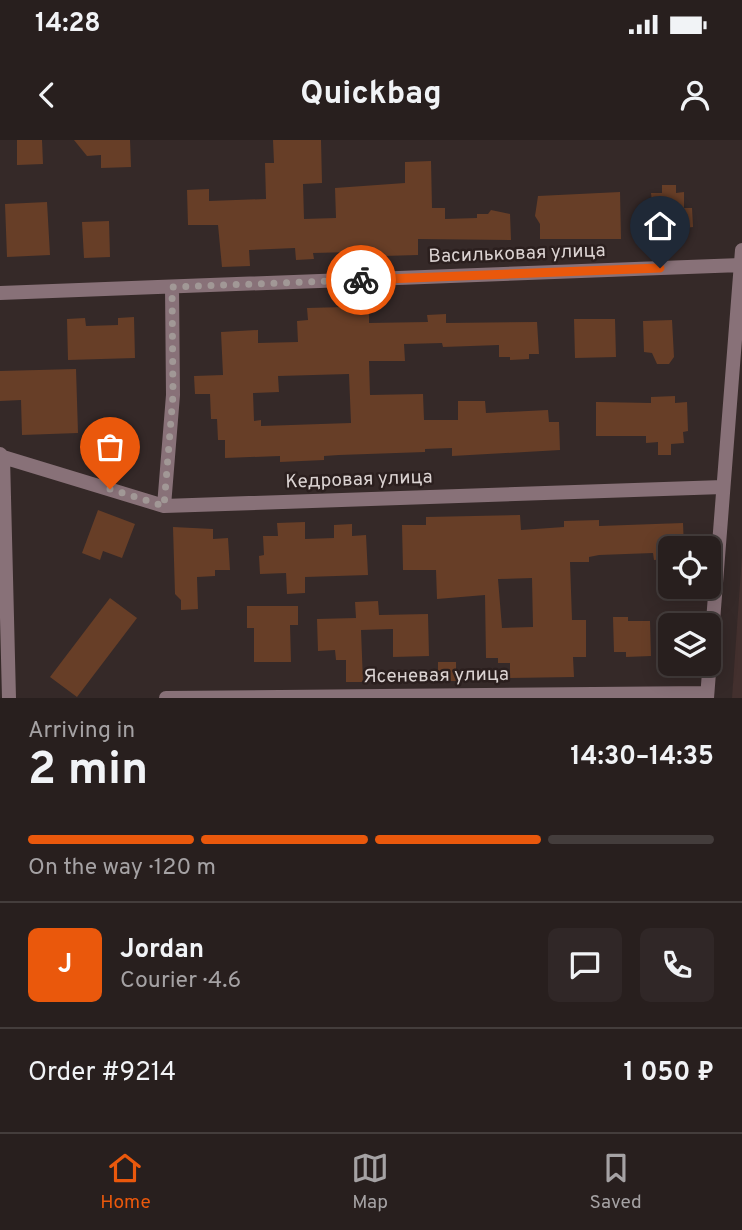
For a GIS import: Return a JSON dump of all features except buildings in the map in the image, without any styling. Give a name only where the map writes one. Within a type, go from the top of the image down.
[{"type":"street","points":[[707,696],[742,250]]},
{"type":"street","name":"Васильковая улица","points":[[0,293],[741,265]]},
{"type":"street","points":[[164,506],[173,395],[172,287]]},
{"type":"street","points":[[1,456],[9,698]]},
{"type":"street","name":"Кедровая улица","points":[[1,456],[164,506],[723,487]]},
{"type":"street","name":"Ясеневая улица","points":[[166,698],[707,696]]},
{"type":"shaded area","points":[[742,555],[742,698],[732,698]]},
{"type":"way so far","points":[[110,489],[164,506],[173,395],[172,287],[361,280]]},
{"type":"route","points":[[361,280],[660,268]]}]
